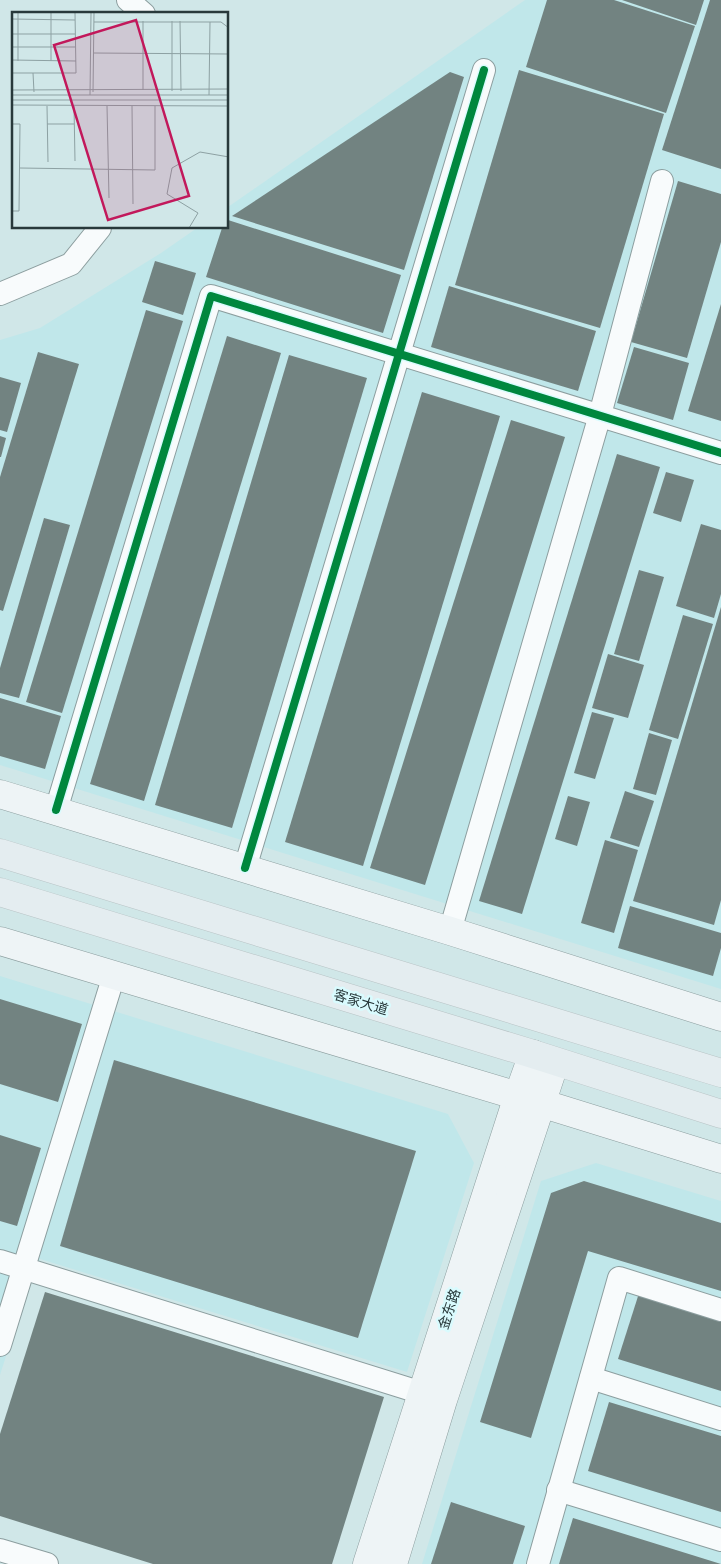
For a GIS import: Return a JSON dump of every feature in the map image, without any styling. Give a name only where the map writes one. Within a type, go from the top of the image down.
[{"type":"main road","points":[[0,853],[721,1073]]},
{"type":"main road","name":"客家大道","points":[[0,892],[721,1114]]},
{"type":"street","points":[[128,0],[142,12]]},
{"type":"street","points":[[244,868],[484,70]]},
{"type":"street","points":[[450,931],[600,415],[662,181]]},
{"type":"street","points":[[0,294],[71,264],[99,229]]},
{"type":"street","points":[[56,810],[210,296],[721,452]]},
{"type":"street","points":[[0,794],[720,1012]]},
{"type":"street","points":[[0,941],[721,1159]]},
{"type":"street","points":[[0,1346],[114,975]]},
{"type":"street","name":"金东路","points":[[367,1564],[422,1393],[544,1058]]},
{"type":"street","name":"金东路","points":[[392,1564],[443,1400],[529,1100]]},
{"type":"street","points":[[0,1260],[422,1393]]},
{"type":"street","points":[[538,1564],[619,1278],[721,1310]]},
{"type":"street","points":[[590,1378],[721,1419]]},
{"type":"street","points":[[558,1490],[721,1540]]},
{"type":"street","points":[[0,1550],[47,1564]]},
{"type":"shaded area","points":[[525,0],[721,0],[721,989],[0,765],[0,340],[40,328],[161,253],[196,229],[229,229],[229,206]]},
{"type":"shaded area","points":[[0,976],[448,1114],[474,1163],[407,1372],[40,1259],[29,1284],[0,1375]]},
{"type":"shaded area","points":[[596,1163],[721,1201],[721,1564],[422,1564],[541,1181]]},
{"type":"building","points":[[547,0],[614,0],[695,26],[666,113],[526,67]]},
{"type":"building","points":[[622,0],[704,0],[696,25]]},
{"type":"building","points":[[710,0],[721,0],[721,169],[662,150]]},
{"type":"building","points":[[519,70],[664,114],[600,328],[455,285]]},
{"type":"building","points":[[450,72],[464,77],[404,270],[232,216]]},
{"type":"building","points":[[678,181],[721,194],[721,242],[687,358],[631,342]]},
{"type":"building","points":[[229,220],[401,275],[383,333],[206,277],[222,229],[229,229]]},
{"type":"building","points":[[155,261],[196,273],[183,315],[142,302]]},
{"type":"building","points":[[449,286],[596,331],[578,391],[431,347]]},
{"type":"building","points":[[721,304],[721,421],[688,411]]},
{"type":"building","points":[[146,310],[183,321],[62,713],[26,702]]},
{"type":"building","points":[[227,336],[281,353],[144,801],[90,784]]},
{"type":"building","points":[[634,347],[689,363],[673,420],[617,403]]},
{"type":"building","points":[[38,352],[79,364],[3,611],[0,610],[0,477]]},
{"type":"building","points":[[289,355],[367,378],[232,828],[155,805]]},
{"type":"building","points":[[0,377],[21,383],[7,432],[0,430]]},
{"type":"building","points":[[422,392],[500,416],[363,866],[285,842]]},
{"type":"building","points":[[511,420],[565,437],[425,885],[370,868]]},
{"type":"building","points":[[0,436],[6,438],[1,457],[0,457]]},
{"type":"building","points":[[617,454],[660,467],[522,914],[479,901]]},
{"type":"building","points":[[666,472],[694,480],[681,522],[653,513]]},
{"type":"building","points":[[44,518],[70,525],[19,698],[0,693],[0,668]]},
{"type":"building","points":[[701,524],[721,530],[721,594],[714,618],[676,606]]},
{"type":"building","points":[[639,570],[664,577],[639,661],[614,654]]},
{"type":"building","points":[[721,607],[721,900],[714,925],[633,901]]},
{"type":"building","points":[[683,615],[713,624],[678,739],[649,730]]},
{"type":"building","points":[[608,654],[644,665],[628,718],[592,708]]},
{"type":"building","points":[[0,698],[61,716],[45,769],[0,756]]},
{"type":"building","points":[[592,712],[614,718],[595,779],[574,773]]},
{"type":"building","points":[[649,733],[672,740],[656,795],[633,789]]},
{"type":"building","points":[[625,791],[654,801],[639,847],[610,838]]},
{"type":"building","points":[[568,796],[590,802],[577,846],[555,839]]},
{"type":"building","points":[[605,840],[638,850],[614,933],[581,923]]},
{"type":"building","points":[[630,906],[721,933],[721,948],[713,976],[618,948]]},
{"type":"building","points":[[0,999],[82,1024],[58,1102],[0,1084]]},
{"type":"building","points":[[114,1060],[416,1151],[358,1338],[60,1246]]},
{"type":"building","points":[[0,1135],[41,1148],[17,1226],[0,1221]]},
{"type":"building","points":[[584,1181],[721,1223],[721,1291],[588,1251],[531,1438],[480,1422],[551,1193]]},
{"type":"building","points":[[640,1290],[721,1315],[721,1391],[618,1359]]},
{"type":"building","points":[[45,1292],[384,1397],[332,1564],[153,1564],[0,1516],[0,1434]]},
{"type":"building","points":[[609,1402],[721,1436],[721,1512],[588,1471]]},
{"type":"building","points":[[451,1502],[525,1526],[513,1564],[431,1564]]},
{"type":"building","points":[[573,1518],[721,1564],[559,1564]]},
{"type":"cycle path","points":[[245,868],[484,70]]},
{"type":"cycle path","points":[[56,810],[211,296],[721,453]]}]
